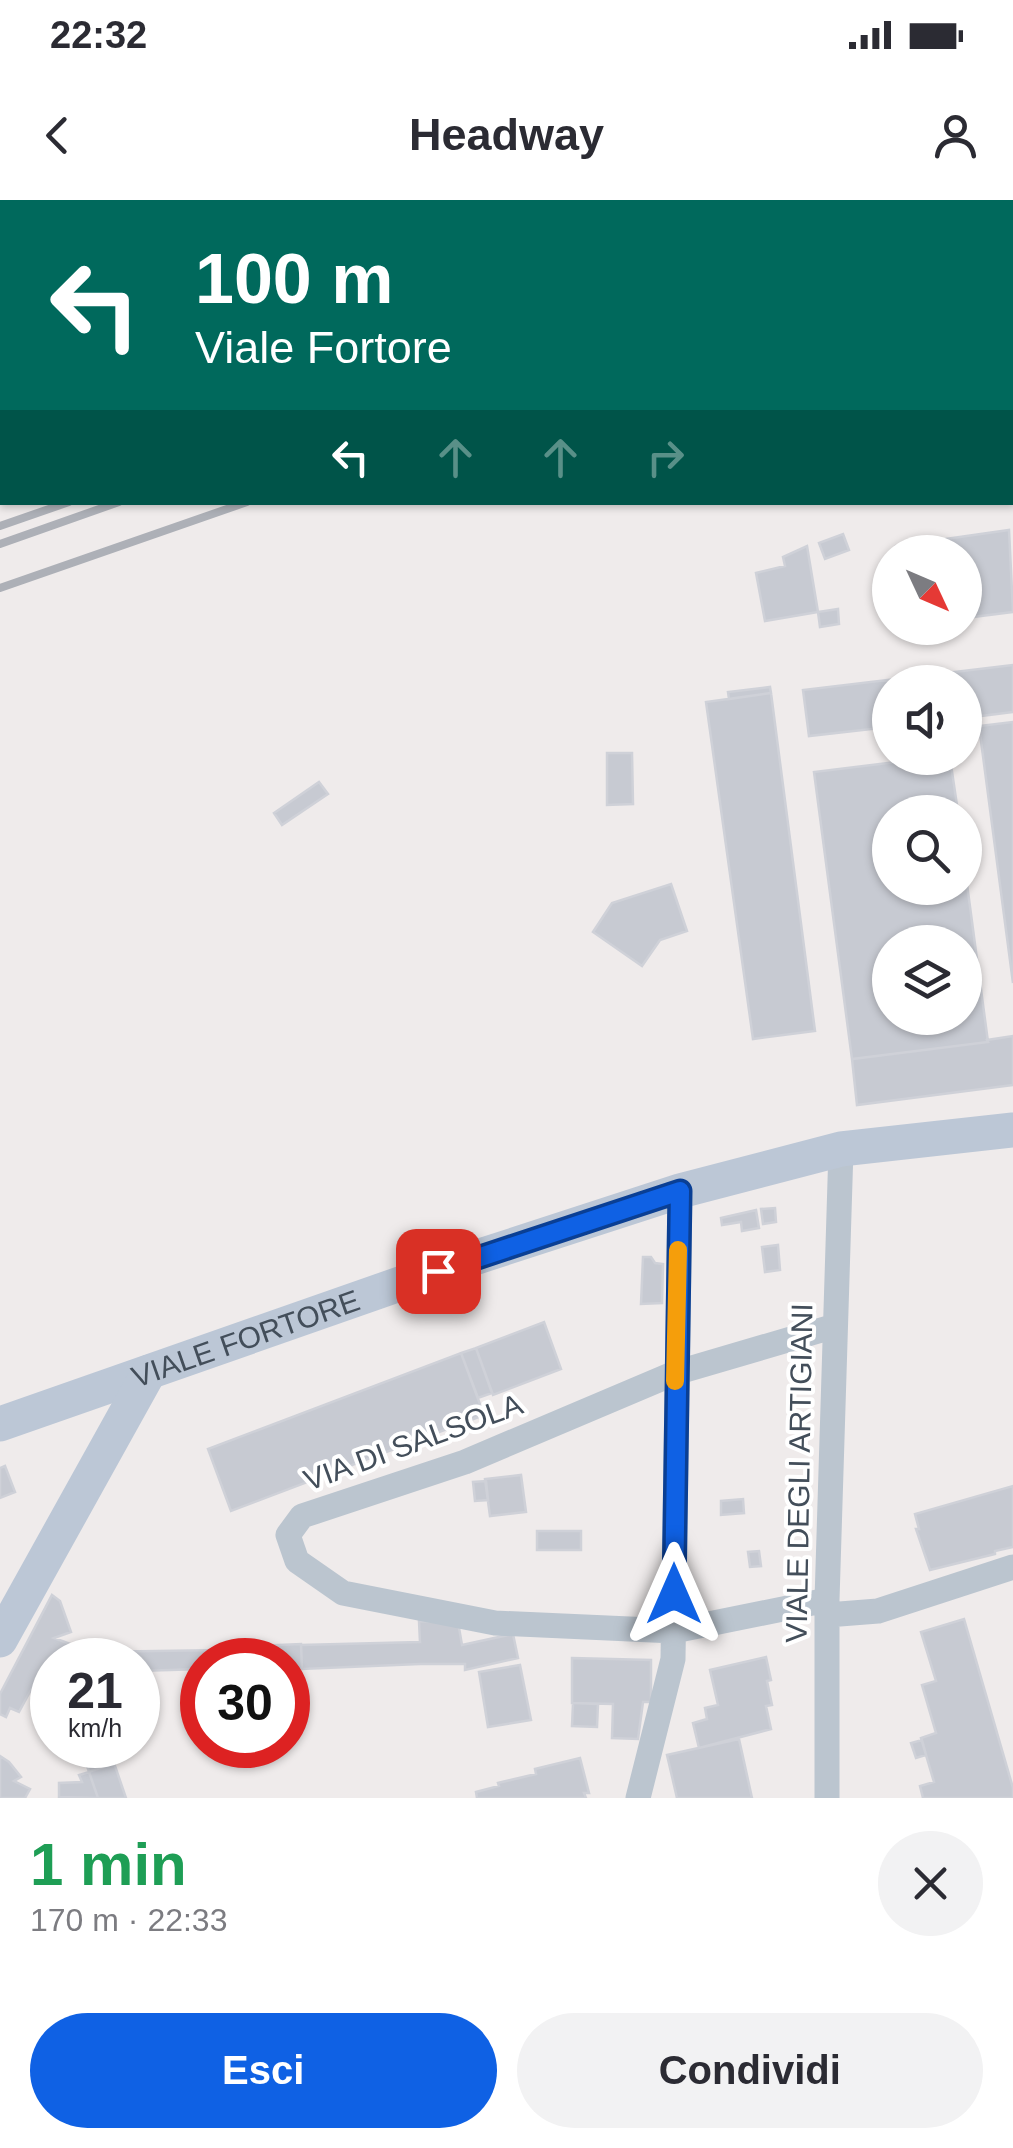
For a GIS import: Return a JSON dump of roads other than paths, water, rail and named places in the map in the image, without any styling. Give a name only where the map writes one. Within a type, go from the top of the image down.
[{"type":"main road","name":"VIALE FORTORE","points":[[0,1424],[474,1258],[680,1191],[840,1149],[1013,1130]]},
{"type":"main road","points":[[0,1640],[149,1372]]},
{"type":"street","name":"VIALE DEGLI ARTIGIANI","points":[[827,1798],[827,1607],[840,1149]]},
{"type":"street","points":[[638,1798],[673,1658],[680,1191]]},
{"type":"street","points":[[675,1373],[835,1326]]},
{"type":"street","name":"VIA DI SALSOLA","points":[[674,1631],[495,1623],[343,1594],[298,1561],[288,1535],[302,1516],[465,1462],[675,1373]]},
{"type":"street","points":[[674,1631],[827,1607],[878,1611],[1013,1567]]},
{"type":"railway","points":[[0,526],[60,505]]},
{"type":"railway","points":[[0,544],[110,505]]},
{"type":"railway","points":[[0,588],[238,505]]}]
